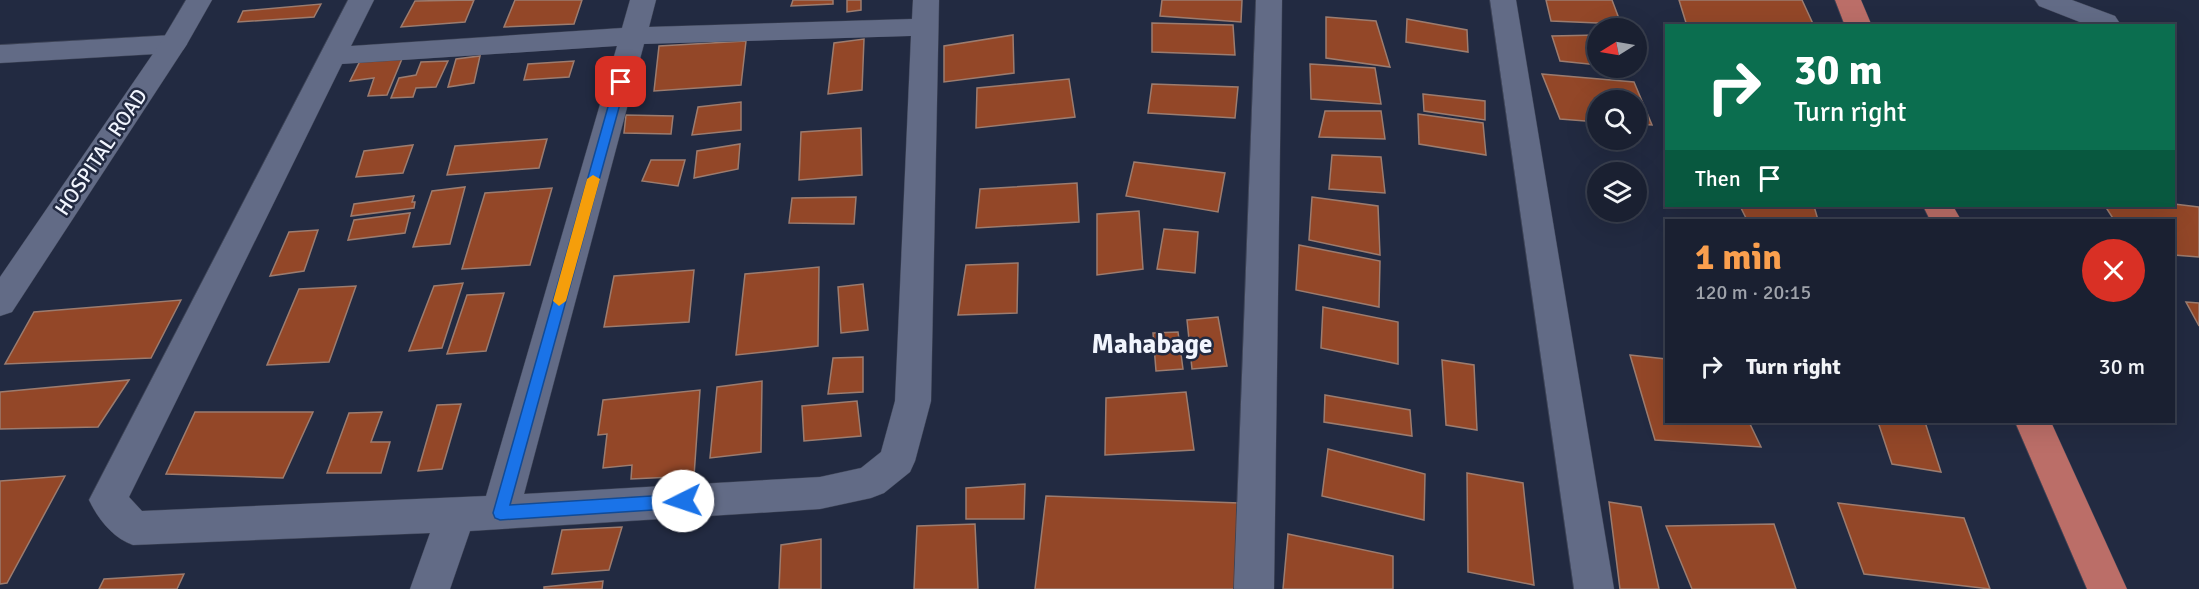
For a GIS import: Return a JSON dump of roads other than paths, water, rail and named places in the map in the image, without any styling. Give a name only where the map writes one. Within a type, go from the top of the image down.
[{"type":"main road","points":[[1848,0],[1858,24]]},
{"type":"main road","points":[[2033,423],[2107,589]]},
{"type":"street","name":"HOSPITAL ROAD","points":[[0,303],[173,44],[199,0]]},
{"type":"street","points":[[332,56],[926,14],[913,401],[897,461],[871,482],[820,493],[500,513],[133,528],[108,500],[332,56],[361,0]]},
{"type":"street","points":[[500,513],[643,0]]},
{"type":"street","points":[[1254,589],[1269,0]]},
{"type":"street","points":[[1503,0],[1594,589]]},
{"type":"street","points":[[2048,0],[2106,22]]},
{"type":"street","points":[[0,54],[173,44]]},
{"type":"street","points":[[430,589],[456,515]]},
{"type":"district","name":"Mahabage","points":[[1152,344]]}]
